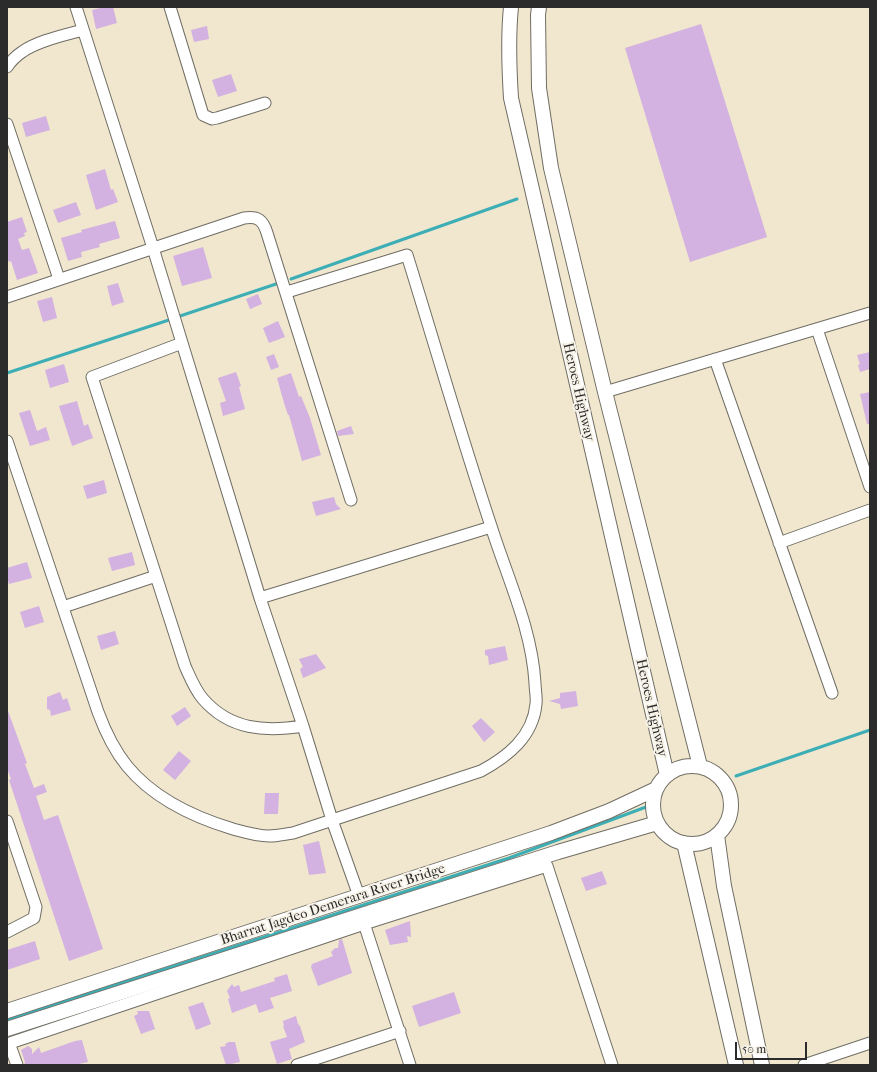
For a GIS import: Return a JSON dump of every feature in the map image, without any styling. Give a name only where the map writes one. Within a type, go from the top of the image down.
[{"type":"main road","name":"Heroes Highway","points":[[511,7],[509,48],[511,98],[667,775]]},
{"type":"main road","name":"Heroes Highway","points":[[539,7],[539,88],[551,168],[605,392],[700,766]]},
{"type":"main road","points":[[700,766],[712,771],[722,779],[730,795],[731,804],[728,821],[717,835],[701,843],[684,843],[668,836],[657,823],[652,806],[656,789],[667,775],[682,767],[700,766]]},
{"type":"main road","name":"Bharrat Jagdeo Demerara River Bridge","points":[[7,1011],[551,833],[609,810],[656,789]]},
{"type":"main road","name":"Bharrat Jagdeo Demerara River Bridge","points":[[7,1029],[363,920],[565,850],[657,823]]},
{"type":"main road","points":[[717,835],[724,886],[762,1065]]},
{"type":"main road","points":[[684,843],[736,1065]]},
{"type":"street","points":[[76,7],[153,248],[260,598],[303,726],[332,820],[359,896]]},
{"type":"street","points":[[170,7],[204,115],[212,119],[265,103]]},
{"type":"street","points":[[7,67],[22,51],[83,30]]},
{"type":"street","points":[[7,124],[59,279]]},
{"type":"street","points":[[7,297],[244,218],[251,217],[258,219],[264,224],[287,292],[351,500]]},
{"type":"street","points":[[7,441],[106,732],[126,766],[145,785],[172,805],[199,817],[248,833],[268,836],[293,833],[481,771],[495,764],[513,750],[524,738],[531,723],[536,704],[535,676],[530,644],[510,580],[491,527],[406,255],[287,292]]},
{"type":"street","points":[[605,392],[870,313]]},
{"type":"street","points":[[816,329],[870,487]]},
{"type":"street","points":[[182,343],[92,377],[156,576],[186,666],[194,685],[203,699],[222,715],[236,723],[251,728],[266,730],[282,730],[303,726]]},
{"type":"street","points":[[715,359],[832,693]]},
{"type":"street","points":[[779,543],[870,510]]},
{"type":"street","points":[[260,598],[491,527]]},
{"type":"street","points":[[63,607],[156,576]]},
{"type":"street","points":[[7,822],[36,907],[34,918],[7,932]]},
{"type":"street","points":[[17,1065],[8,1044],[363,920],[547,866],[612,1065]]},
{"type":"street","points":[[363,920],[410,1065]]},
{"type":"street","points":[[297,1065],[400,1031]]},
{"type":"street","points":[[804,1065],[831,1061],[870,1043]]},
{"type":"building","points":[[113,7],[117,23],[96,29],[92,10]]},
{"type":"building","points":[[701,24],[767,237],[690,262],[625,48]]},
{"type":"building","points":[[207,26],[209,39],[194,42],[191,30]]},
{"type":"building","points":[[231,74],[237,91],[218,97],[212,80]]},
{"type":"building","points":[[46,116],[50,130],[26,137],[22,123]]},
{"type":"building","points":[[105,169],[111,190],[113,189],[118,202],[96,210],[86,175]]},
{"type":"building","points":[[76,202],[81,215],[58,223],[53,210]]},
{"type":"building","points":[[22,217],[27,232],[24,233],[25,236],[18,239],[22,250],[29,248],[38,273],[17,280],[11,261],[9,262],[7,257],[7,222]]},
{"type":"building","points":[[115,221],[120,238],[99,244],[100,247],[81,252],[82,257],[68,261],[61,238],[82,232],[81,230]]},
{"type":"building","points":[[203,247],[212,278],[182,286],[173,256]]},
{"type":"building","points":[[118,283],[124,302],[112,306],[107,286]]},
{"type":"building","points":[[258,294],[262,304],[250,309],[246,299]]},
{"type":"building","points":[[52,297],[57,318],[43,322],[37,301]]},
{"type":"building","points":[[278,321],[285,337],[269,343],[263,328]]},
{"type":"building","points":[[870,352],[870,369],[860,372],[858,365],[860,364],[857,355]]},
{"type":"building","points":[[274,354],[279,367],[271,370],[266,357]]},
{"type":"building","points":[[64,364],[69,382],[50,388],[45,370]]},
{"type":"building","points":[[236,372],[241,386],[239,387],[245,409],[223,416],[220,403],[226,401],[218,378]]},
{"type":"building","points":[[291,373],[299,397],[301,396],[310,418],[321,455],[302,461],[277,378]]},
{"type":"building","points":[[870,392],[870,424],[867,424],[860,394]]},
{"type":"building","points":[[77,401],[84,426],[88,424],[93,438],[72,446],[59,406]]},
{"type":"building","points":[[30,410],[37,431],[46,427],[50,440],[30,446],[19,413]]},
{"type":"building","points":[[351,426],[354,434],[338,436],[337,431]]},
{"type":"building","points":[[104,480],[107,493],[87,499],[83,486]]},
{"type":"building","points":[[334,497],[336,504],[341,509],[316,516],[312,502]]},
{"type":"building","points":[[132,552],[135,565],[112,571],[108,558]]},
{"type":"building","points":[[27,562],[32,578],[9,584],[7,568]]},
{"type":"building","points":[[39,606],[44,622],[25,628],[20,612]]},
{"type":"building","points":[[115,631],[119,644],[101,650],[97,636]]},
{"type":"building","points":[[505,646],[508,660],[489,665],[488,656],[485,655],[485,650]]},
{"type":"building","points":[[316,654],[326,668],[303,678],[300,669],[303,667],[299,659]]},
{"type":"building","points":[[576,691],[578,706],[561,709],[560,704],[549,701],[560,698],[560,693]]},
{"type":"building","points":[[60,692],[63,700],[67,698],[71,710],[51,716],[50,710],[47,709],[47,697]]},
{"type":"building","points":[[185,707],[191,716],[177,726],[171,716]]},
{"type":"building","points":[[8,711],[27,763],[25,764],[34,788],[44,784],[47,792],[36,796],[44,820],[58,815],[103,949],[69,961],[9,780],[11,779],[7,768]]},
{"type":"building","points":[[481,718],[495,732],[484,742],[472,726]]},
{"type":"building","points":[[179,751],[191,761],[175,780],[163,770]]},
{"type":"building","points":[[265,793],[279,793],[278,814],[264,814]]},
{"type":"building","points":[[319,841],[326,873],[309,875],[303,845]]},
{"type":"building","points":[[602,871],[607,884],[586,891],[581,878]]},
{"type":"building","points":[[410,921],[411,937],[407,936],[408,942],[390,945],[385,930]]},
{"type":"building","points":[[342,939],[352,973],[318,986],[311,967],[312,964],[333,956],[331,952],[335,948],[338,948],[339,940]]},
{"type":"building","points":[[35,941],[40,959],[7,970],[7,950]]},
{"type":"building","points":[[287,974],[292,991],[270,998],[274,1008],[259,1013],[256,1004],[232,1013],[228,999],[230,998],[227,991],[232,984],[234,987],[239,985],[241,992],[275,981],[274,978]]},
{"type":"building","points":[[454,992],[461,1013],[419,1027],[412,1006]]},
{"type":"building","points":[[203,1002],[211,1024],[196,1030],[188,1007]]},
{"type":"building","points":[[137,1011],[149,1011],[155,1029],[141,1034],[134,1016],[138,1014]]},
{"type":"building","points":[[296,1016],[305,1042],[289,1049],[292,1059],[277,1064],[270,1042],[287,1037],[283,1026],[283,1021]]},
{"type":"building","points":[[82,1040],[88,1062],[74,1065],[24,1065],[25,1062],[21,1050],[28,1046],[32,1049],[32,1054],[39,1047],[41,1053]]},
{"type":"building","points":[[235,1042],[240,1062],[226,1065],[220,1047],[226,1046],[225,1044]]},
{"type":"waterway","points":[[291,279],[517,199]]},
{"type":"waterway","points":[[177,317],[276,284]]},
{"type":"waterway","points":[[7,373],[172,319]]},
{"type":"waterway","points":[[736,776],[870,730]]},
{"type":"waterway","points":[[7,1020],[509,858],[646,807]]}]
